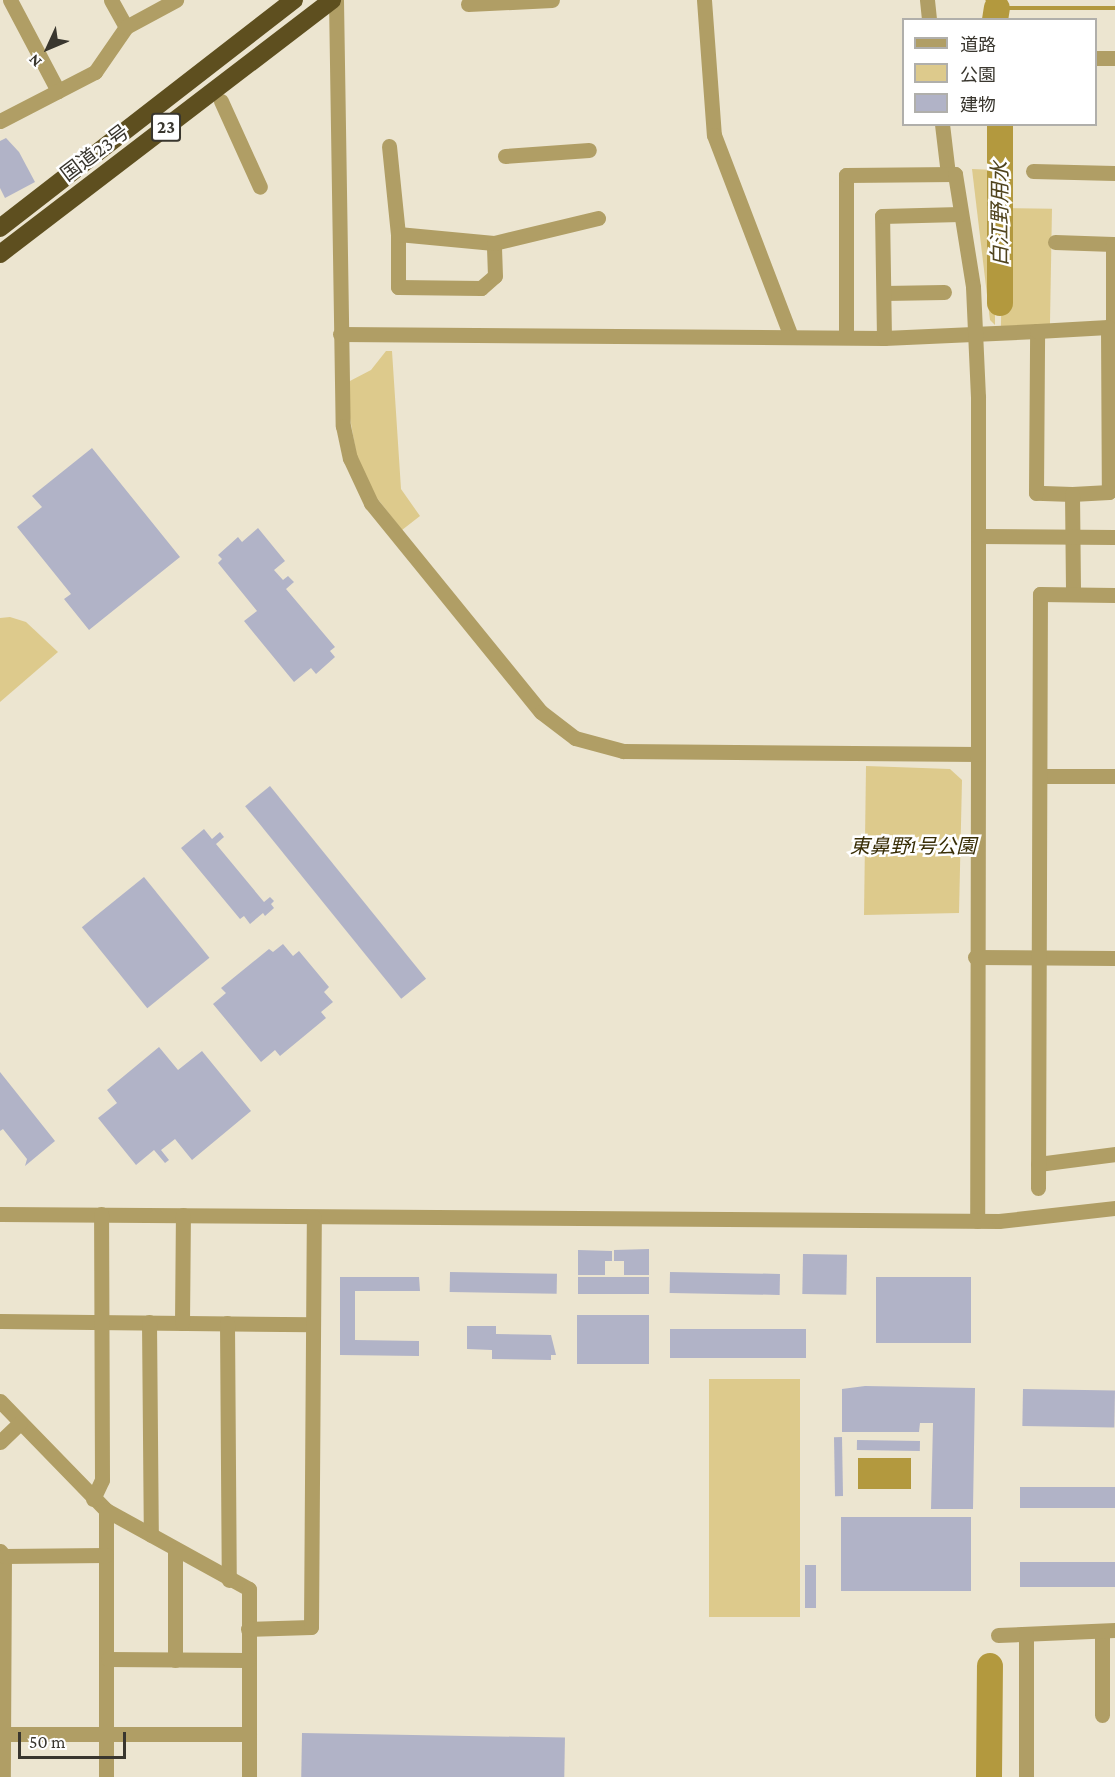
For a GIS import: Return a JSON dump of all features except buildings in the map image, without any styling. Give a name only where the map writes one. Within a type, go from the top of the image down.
[{"type":"highway","name":"国道23号","points":[[0,228],[294,0]]},
{"type":"highway","name":"国道23号","points":[[0,254],[334,0]]},
{"type":"street","points":[[10,0],[58,91]]},
{"type":"street","points":[[111,0],[126,27]]},
{"type":"street","points":[[0,121],[95,72],[126,27],[176,0]]},
{"type":"street","points":[[334,0],[343,426],[350,458],[365,494],[541,712],[565,732],[596,746],[623,752],[978,754]]},
{"type":"street","points":[[468,4],[552,0]]},
{"type":"street","points":[[704,0],[714,135],[791,337]]},
{"type":"street","points":[[927,0],[930,18]]},
{"type":"street","points":[[1097,58],[1115,58]]},
{"type":"street","points":[[221,101],[260,187]]},
{"type":"street","points":[[942,126],[974,287],[978,536],[975,957],[977,1221]]},
{"type":"street","points":[[389,146],[399,234],[398,287],[481,288],[495,276],[494,243]]},
{"type":"street","points":[[504,156],[589,150]]},
{"type":"street","points":[[1033,171],[1115,172]]},
{"type":"street","points":[[846,337],[846,175],[951,174]]},
{"type":"street","points":[[884,338],[882,216],[960,214]]},
{"type":"street","points":[[399,234],[494,243],[598,218]]},
{"type":"street","points":[[1037,331],[1036,493],[1109,492],[1113,244],[1054,242]]},
{"type":"street","points":[[884,292],[944,292]]},
{"type":"street","points":[[340,333],[884,338],[975,336],[1112,327]]},
{"type":"street","points":[[1072,494],[1073,594]]},
{"type":"street","points":[[978,536],[1115,537]]},
{"type":"street","points":[[1038,1188],[1040,594],[1115,594]]},
{"type":"street","points":[[1040,776],[1115,776]]},
{"type":"street","points":[[975,957],[1115,958]]},
{"type":"street","points":[[1038,1164],[1115,1154]]},
{"type":"street","points":[[0,1214],[977,1221],[1115,1208]]},
{"type":"street","points":[[93,1499],[102,1480],[101,1214]]},
{"type":"street","points":[[182,1323],[183,1215]]},
{"type":"street","points":[[248,1629],[311,1627],[314,1217]]},
{"type":"street","points":[[0,1322],[312,1324]]},
{"type":"street","points":[[149,1322],[151,1535]]},
{"type":"street","points":[[227,1323],[229,1580]]},
{"type":"street","points":[[0,1401],[106,1510],[249,1589],[249,1777]]},
{"type":"street","points":[[0,1442],[20,1423]]},
{"type":"street","points":[[106,1510],[108,1659],[106,1777]]},
{"type":"street","points":[[175,1550],[175,1660]]},
{"type":"street","points":[[3,1777],[2,1554],[106,1555]]},
{"type":"street","points":[[998,1635],[1109,1630],[1102,1714]]},
{"type":"street","points":[[1026,1634],[1026,1777]]},
{"type":"street","points":[[108,1659],[248,1660]]},
{"type":"street","points":[[2,1734],[249,1734]]},
{"type":"green space","points":[[972,169],[995,170],[995,325],[990,320]]},
{"type":"green space","points":[[1003,208],[1052,209],[1050,327],[1001,326]]},
{"type":"green space","points":[[386,351],[392,351],[401,489],[420,516],[402,530],[373,493],[357,458],[350,418],[348,382],[371,370]]},
{"type":"green space","points":[[10,617],[26,622],[58,652],[0,702],[0,618]]},
{"type":"green space","name":"東鼻野1号公園","points":[[866,766],[950,769],[962,780],[959,913],[864,915]]},
{"type":"green space","points":[[709,1379],[800,1379],[800,1617],[709,1617]]},
{"type":"shaded area","points":[[858,1458],[911,1458],[911,1489],[858,1489]]},
{"type":"waterway","points":[[988,0],[997,8],[1115,8]]},
{"type":"waterway","name":"白江野用水","points":[[995,18],[997,8]]},
{"type":"waterway","name":"白江野用水","points":[[1000,126],[1000,303]]},
{"type":"waterway","name":"白江野用水","points":[[989,1777],[990,1666]]}]
